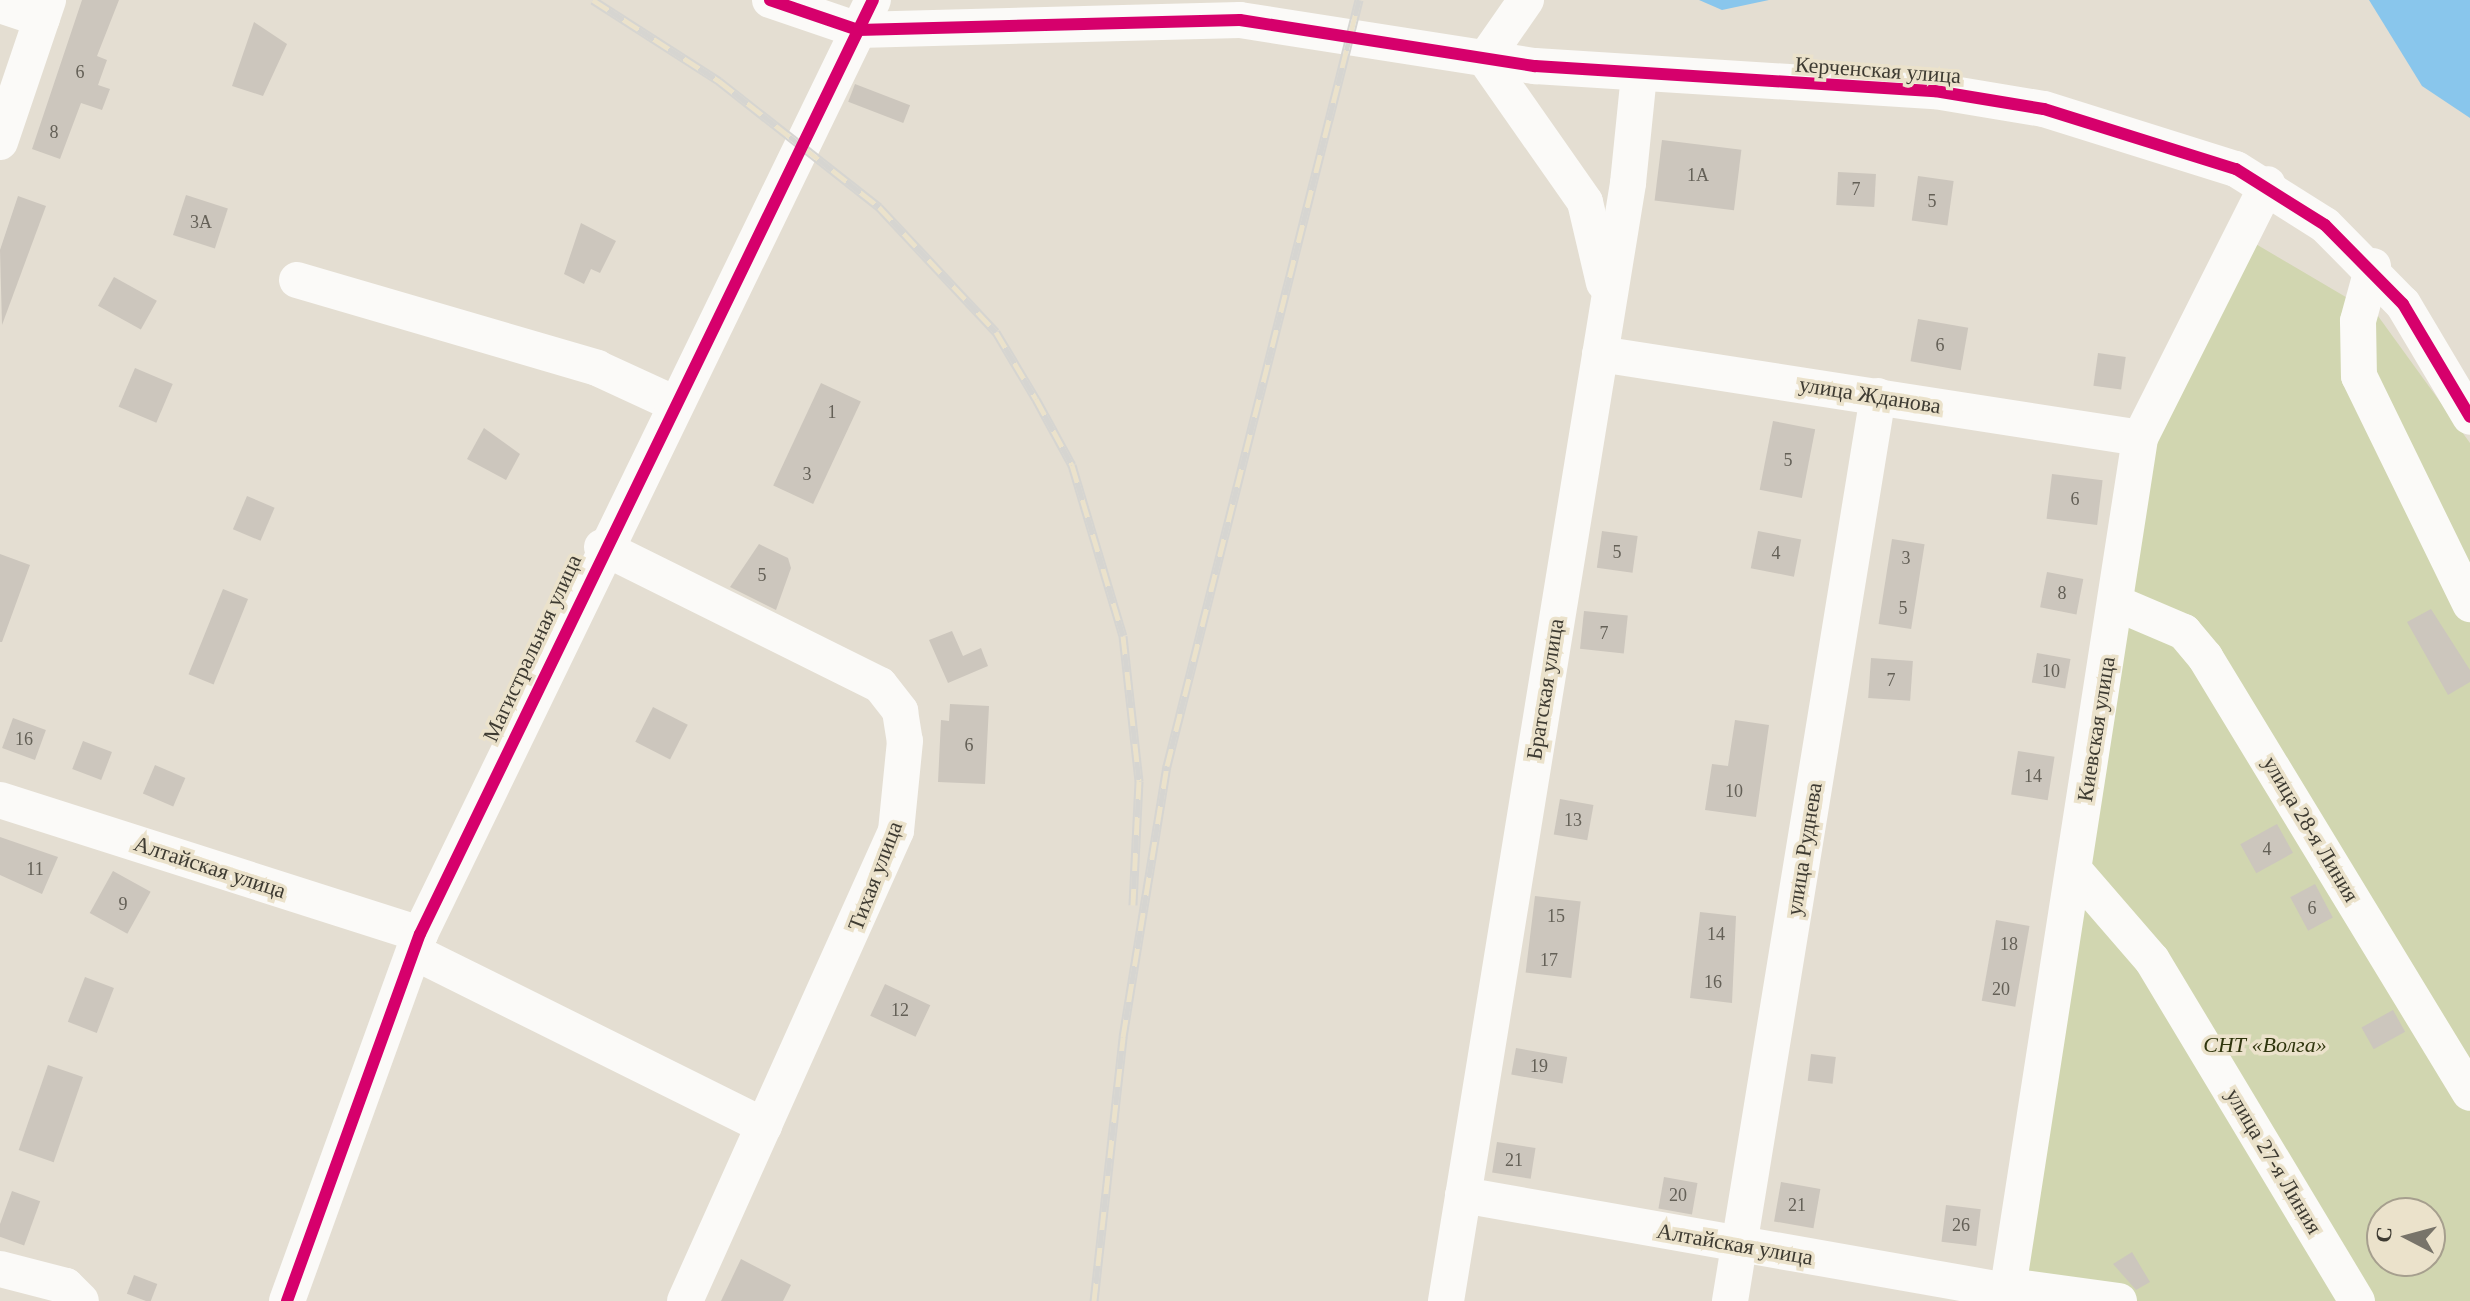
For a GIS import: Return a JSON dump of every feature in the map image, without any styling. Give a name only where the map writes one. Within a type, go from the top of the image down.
[{"type":"street","points":[[770,0],[866,15]]},
{"type":"street","points":[[1526,0],[1485,59],[1585,202],[1607,295]]},
{"type":"street","points":[[0,5],[45,10],[0,142]]},
{"type":"street","name":"Керченская улица","points":[[866,15],[1240,20],[1485,59],[1639,75],[1935,91],[2044,109],[2268,184],[2373,266],[2403,304],[2470,417]]},
{"type":"street","name":"Магистральная улица","points":[[287,1301],[417,943],[602,547],[866,15]]},
{"type":"street","name":"Братская улица","points":[[1446,1301],[1600,354],[1639,75]]},
{"type":"street","name":"Киевская улица","points":[[2007,1292],[2140,438],[2268,184]]},
{"type":"street","points":[[2373,266],[2358,321],[2359,376],[2470,604]]},
{"type":"street","points":[[297,280],[597,368],[673,403]]},
{"type":"street","name":"улица Жданова","points":[[1600,354],[2140,438]]},
{"type":"street","name":"улица Руднева","points":[[1730,1301],[1878,396]]},
{"type":"street","name":"Тихая улица","points":[[602,547],[880,685],[900,711],[906,778],[896,831],[685,1301]]},
{"type":"street","name":"улица 28-я Линия","points":[[2116,603],[2184,632],[2205,657],[2470,1093]]},
{"type":"street","name":"Алтайская улица","points":[[0,800],[417,943],[764,1126]]},
{"type":"street","name":"улица 27-я Линия","points":[[2074,870],[2152,960],[2357,1301]]},
{"type":"street","name":"Алтайская улица","points":[[1463,1195],[2007,1292],[2119,1301]]},
{"type":"street","points":[[0,1269],[66,1286],[81,1301]]},
{"type":"green space","name":"СНТ «Волга»","points":[[2249,240],[2378,316],[2470,443],[2470,1301],[2016,1301],[2154,443]]},
{"type":"water","points":[[1699,0],[1769,0],[1722,10]]},
{"type":"water","points":[[2369,0],[2470,0],[2470,118],[2422,86]]},
{"type":"building","points":[[82,0],[119,0],[97,56],[107,60],[98,85],[110,89],[102,110],[81,103],[60,159],[32,149]]},
{"type":"building","points":[[254,22],[287,44],[263,96],[232,86]]},
{"type":"building","points":[[855,84],[910,105],[903,123],[848,102]]},
{"type":"building","points":[[1662,140],[1741,150],[1734,210],[1655,201]]},
{"type":"building","points":[[1838,172],[1876,174],[1874,207],[1836,205]]},
{"type":"building","points":[[1918,176],[1954,181],[1947,226],[1912,221]]},
{"type":"building","points":[[186,195],[228,209],[215,249],[173,235]]},
{"type":"building","points":[[18,196],[46,206],[2,325],[0,250]]},
{"type":"building","points":[[581,223],[616,241],[600,273],[591,269],[584,284],[564,274]]},
{"type":"building","points":[[114,277],[157,301],[141,330],[98,306]]},
{"type":"building","points":[[1918,319],[1968,328],[1961,370],[1911,361]]},
{"type":"building","points":[[2098,353],[2126,357],[2121,390],[2093,386]]},
{"type":"building","points":[[135,368],[173,384],[156,423],[119,407]]},
{"type":"building","points":[[821,383],[861,402],[813,504],[773,485]]},
{"type":"building","points":[[1773,421],[1815,429],[1802,498],[1760,490]]},
{"type":"building","points":[[484,428],[520,454],[506,480],[467,459]]},
{"type":"building","points":[[2052,474],[2103,480],[2097,525],[2047,519]]},
{"type":"building","points":[[247,496],[275,508],[261,541],[233,529]]},
{"type":"building","points":[[1602,531],[1638,536],[1633,573],[1597,568]]},
{"type":"building","points":[[1758,531],[1801,539],[1794,577],[1751,568]]},
{"type":"building","points":[[1892,539],[1925,544],[1911,629],[1879,624]]},
{"type":"building","points":[[759,544],[788,558],[791,568],[776,610],[730,587]]},
{"type":"building","points":[[0,554],[30,565],[2,642],[0,642]]},
{"type":"building","points":[[2047,572],[2083,579],[2076,614],[2040,607]]},
{"type":"building","points":[[223,589],[248,599],[214,684],[189,674]]},
{"type":"building","points":[[2431,609],[2470,670],[2470,682],[2448,695],[2407,622]]},
{"type":"building","points":[[1584,611],[1628,616],[1624,653],[1580,649]]},
{"type":"building","points":[[952,631],[963,656],[981,648],[988,666],[948,683],[929,640]]},
{"type":"building","points":[[2037,653],[2070,659],[2065,688],[2032,683]]},
{"type":"building","points":[[1871,658],[1913,661],[1910,701],[1868,698]]},
{"type":"building","points":[[950,704],[989,706],[985,784],[938,782],[941,720],[949,721]]},
{"type":"building","points":[[653,707],[688,725],[670,759],[635,742]]},
{"type":"building","points":[[13,718],[46,730],[35,760],[2,748]]},
{"type":"building","points":[[1735,720],[1769,725],[1756,817],[1705,810],[1712,764],[1728,766]]},
{"type":"building","points":[[83,741],[112,752],[101,780],[72,769]]},
{"type":"building","points":[[2018,751],[2055,757],[2048,800],[2011,794]]},
{"type":"building","points":[[155,765],[185,778],[173,806],[143,794]]},
{"type":"building","points":[[1560,799],[1593,805],[1587,840],[1554,834]]},
{"type":"building","points":[[2277,824],[2293,853],[2256,873],[2240,844]]},
{"type":"building","points":[[0,837],[58,857],[42,894],[0,875]]},
{"type":"building","points":[[113,871],[151,892],[127,934],[90,913]]},
{"type":"building","points":[[2315,884],[2333,918],[2308,931],[2290,897]]},
{"type":"building","points":[[1535,896],[1581,902],[1571,978],[1526,972]]},
{"type":"building","points":[[1700,912],[1736,916],[1732,1003],[1690,998]]},
{"type":"building","points":[[1996,920],[2029,926],[2015,1007],[1982,1001]]},
{"type":"building","points":[[85,977],[114,988],[97,1033],[68,1022]]},
{"type":"building","points":[[885,984],[930,1005],[916,1037],[870,1016]]},
{"type":"building","points":[[2393,1010],[2405,1032],[2374,1049],[2362,1027]]},
{"type":"building","points":[[1516,1048],[1567,1057],[1563,1084],[1511,1075]]},
{"type":"building","points":[[1811,1054],[1836,1057],[1833,1084],[1808,1081]]},
{"type":"building","points":[[48,1065],[83,1077],[54,1162],[19,1150]]},
{"type":"building","points":[[1497,1142],[1536,1148],[1531,1179],[1492,1173]]},
{"type":"building","points":[[1664,1177],[1697,1183],[1692,1214],[1658,1209]]},
{"type":"building","points":[[1781,1182],[1820,1189],[1813,1228],[1774,1221]]},
{"type":"building","points":[[12,1191],[40,1201],[24,1245],[0,1237],[0,1224]]},
{"type":"building","points":[[1946,1205],[1981,1209],[1976,1246],[1941,1242]]},
{"type":"building","points":[[2132,1252],[2150,1282],[2136,1290],[2113,1264]]},
{"type":"building","points":[[741,1259],[791,1285],[783,1301],[721,1301]]},
{"type":"building","points":[[134,1275],[157,1284],[151,1301],[127,1294]]},
{"type":"railway","points":[[593,0],[719,81],[879,207],[996,332],[1036,399],[1072,465],[1123,636],[1139,781],[1133,905]]},
{"type":"railway","points":[[1094,1301],[1123,1037],[1167,766],[1359,0]]},
{"type":"cycle path","points":[[770,0],[858,30],[1240,20],[1535,66],[1935,91],[2044,109],[2236,169],[2325,225],[2403,304],[2470,417]]},
{"type":"cycle path","points":[[287,1301],[420,934],[873,0]]}]
